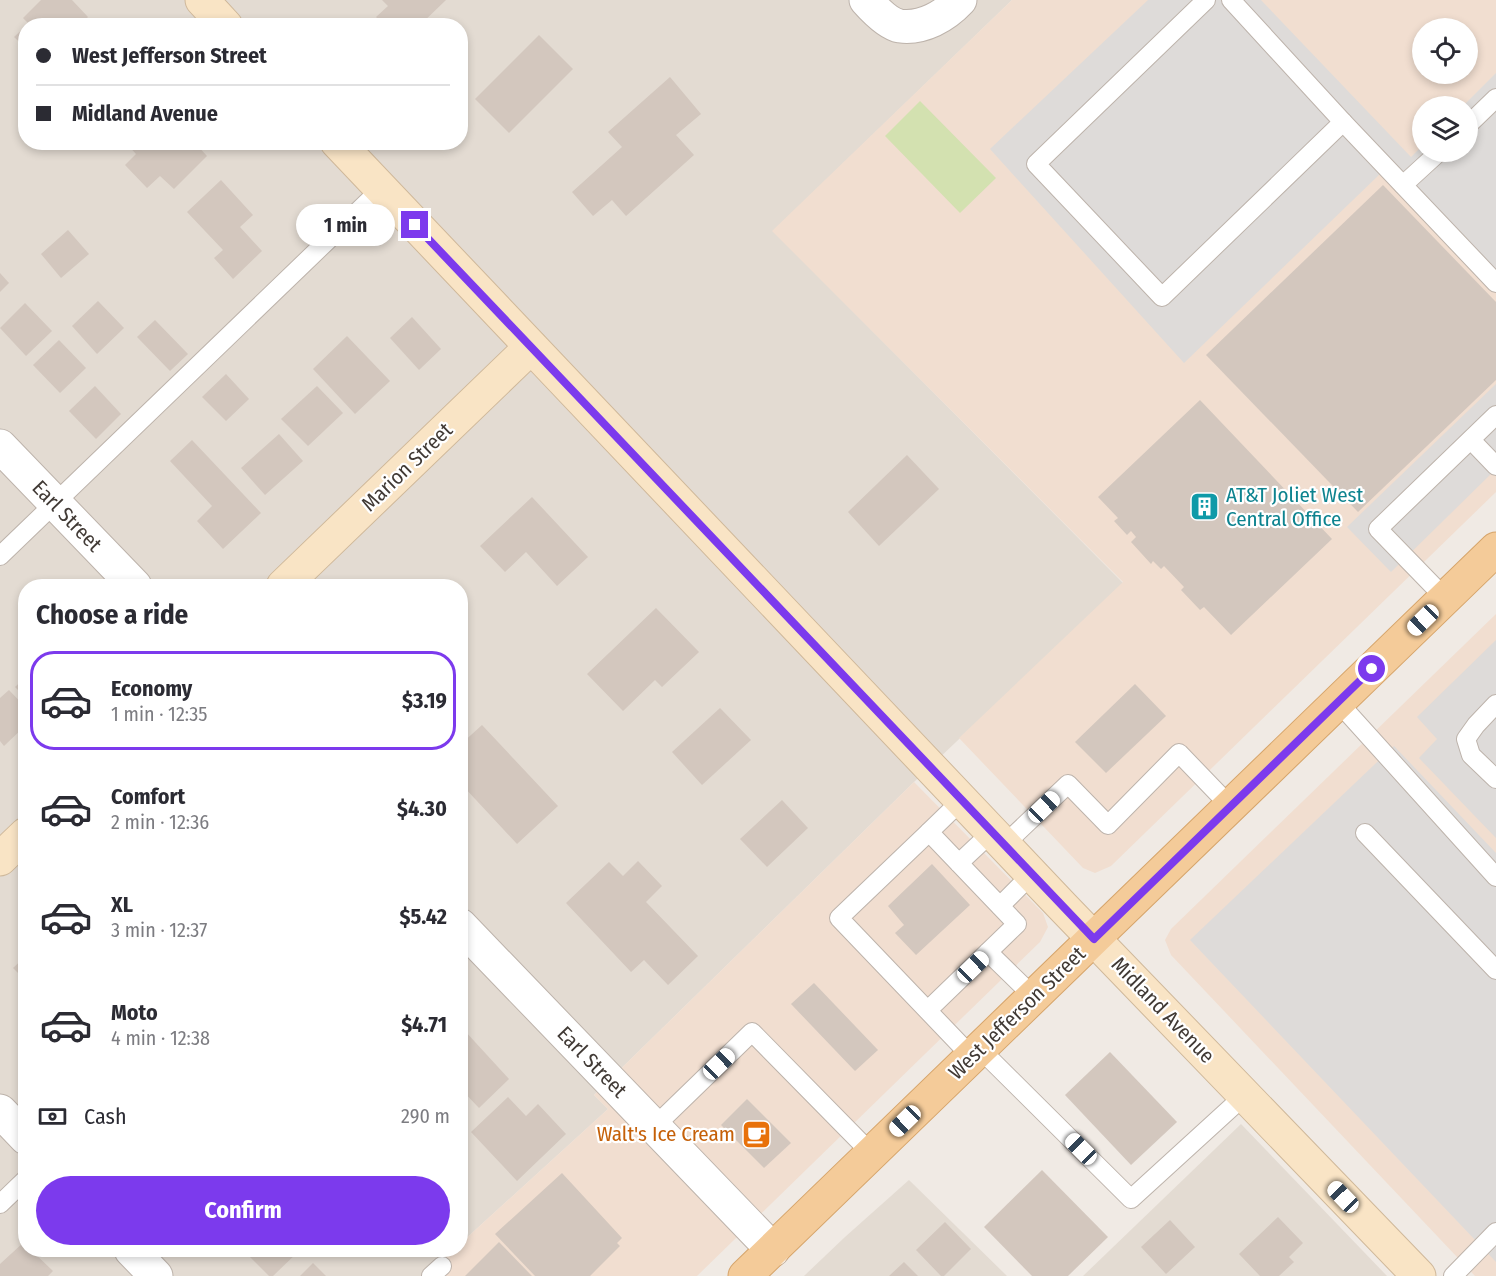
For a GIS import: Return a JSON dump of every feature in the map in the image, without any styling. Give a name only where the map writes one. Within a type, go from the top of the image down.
[{"type":"main road","name":"West Jefferson Street","points":[[746,1276],[1496,549]]},
{"type":"street","points":[[202,0],[219,18]]},
{"type":"street","points":[[866,0],[878,13],[899,26],[924,25],[950,10],[960,0]]},
{"type":"street","name":"Midland Avenue","points":[[344,150],[1245,1095],[1409,1272]]},
{"type":"street","name":"Marion Street","points":[[290,579],[531,347]]},
{"type":"street","name":"Earl Street","points":[[0,446],[128,579]]},
{"type":"street","points":[[0,859],[18,842]]},
{"type":"street","name":"Earl Street","points":[[468,933],[773,1250]]},
{"type":"street","points":[[0,1111],[18,1130]]},
{"type":"street","points":[[138,1257],[156,1276]]},
{"type":"lane","points":[[1206,0],[1036,164],[1162,297],[1343,122]]},
{"type":"lane","points":[[1231,0],[1496,283]]},
{"type":"lane","points":[[1478,115],[1496,98]]},
{"type":"lane","points":[[1403,184],[1428,162]]},
{"type":"lane","points":[[0,556],[381,189]]},
{"type":"lane","points":[[1445,598],[1378,529],[1496,416]]},
{"type":"lane","points":[[1471,440],[1496,466]]},
{"type":"lane","points":[[1338,702],[1496,877]]},
{"type":"lane","points":[[1496,704],[1466,739],[1471,755],[1496,778]]},
{"type":"lane","points":[[959,863],[998,838],[1068,784],[1108,825],[1179,753],[1231,807]]},
{"type":"lane","points":[[962,800],[840,918],[928,1010],[1131,1199],[1245,1095]]},
{"type":"lane","points":[[928,1010],[1017,924],[929,832]]},
{"type":"lane","points":[[1365,833],[1496,970]]},
{"type":"lane","points":[[1000,906],[1032,874]]},
{"type":"lane","points":[[988,952],[1034,997]]},
{"type":"lane","points":[[654,1127],[752,1032],[872,1154]]},
{"type":"lane","points":[[0,1204],[18,1187]]},
{"type":"lane","points":[[1453,1276],[1496,1233]]},
{"type":"shaded area","points":[[0,0],[1012,0],[773,231],[1123,583],[914,782],[594,1095],[608,1109],[468,1237],[468,579],[18,579],[18,1257],[445,1257],[424,1276],[0,1276]]},
{"type":"shaded area","points":[[1012,0],[1496,0],[1496,492],[1111,866],[1095,873],[1083,868],[959,738],[1123,582],[772,231]]},
{"type":"shaded area","points":[[1148,0],[1261,0],[1412,156],[1412,162],[1478,162],[1478,96],[1473,96],[1496,73],[1496,293],[1381,173],[1184,363],[990,149]]},
{"type":"shaded area","points":[[1496,384],[1496,469],[1391,572],[1347,527]]},
{"type":"shaded area","points":[[1496,614],[1496,1276],[1475,1276],[1171,955],[1165,940],[1171,929]]},
{"type":"shaded area","points":[[1496,640],[1496,838],[1419,758],[1437,739],[1417,717]]},
{"type":"shaded area","points":[[1394,746],[1496,853],[1496,1262],[1190,940]]},
{"type":"shaded area","points":[[914,782],[1043,913],[1048,927],[1040,942],[697,1276],[424,1276],[445,1257],[468,1257],[468,1237],[608,1109],[594,1095]]},
{"type":"shaded area","points":[[1241,1124],[1387,1276],[1083,1276]]},
{"type":"shaded area","points":[[909,1180],[1007,1276],[804,1276],[845,1237]]},
{"type":"green space","points":[[920,101],[996,178],[960,213],[885,136]]},
{"type":"building","points":[[41,0],[72,0],[88,17],[87,18],[23,18]]},
{"type":"building","points":[[382,0],[446,0],[427,18],[376,17],[388,6]]},
{"type":"building","points":[[539,35],[573,69],[509,133],[475,99]]},
{"type":"building","points":[[670,77],[701,114],[676,135],[694,155],[626,216],[612,200],[593,216],[572,192],[622,147],[608,132]]},
{"type":"building","points":[[132,150],[201,150],[207,156],[174,189],[160,176],[147,188],[125,165],[136,154]]},
{"type":"building","points":[[221,180],[253,215],[240,227],[262,251],[233,279],[214,258],[223,250],[187,212]]},
{"type":"building","points":[[1383,185],[1496,302],[1496,380],[1358,512],[1206,355]]},
{"type":"building","points":[[68,230],[89,254],[61,278],[41,254]]},
{"type":"building","points":[[0,273],[9,283],[0,292]]},
{"type":"building","points":[[98,301],[124,328],[97,354],[72,326]]},
{"type":"building","points":[[25,303],[52,331],[26,356],[0,328]]},
{"type":"building","points":[[412,317],[441,349],[419,370],[390,338]]},
{"type":"building","points":[[155,320],[188,354],[170,371],[137,337]]},
{"type":"building","points":[[347,336],[390,381],[355,414],[313,369]]},
{"type":"building","points":[[59,340],[86,368],[60,393],[33,365]]},
{"type":"building","points":[[226,374],[249,399],[226,421],[202,397]]},
{"type":"building","points":[[95,386],[121,414],[96,439],[69,411]]},
{"type":"building","points":[[317,386],[343,413],[308,446],[281,419]]},
{"type":"building","name":"AT&T Joliet West Central Office","points":[[1200,400],[1332,539],[1231,635],[1204,607],[1200,610],[1181,590],[1184,587],[1164,566],[1161,569],[1153,561],[1151,564],[1131,542],[1136,537],[1131,531],[1127,535],[1114,521],[1118,518],[1098,497]]},
{"type":"building","points":[[279,434],[303,461],[265,495],[241,468]]},
{"type":"building","points":[[192,440],[261,513],[223,549],[197,521],[212,506],[170,461]]},
{"type":"building","points":[[907,455],[939,489],[879,546],[848,512]]},
{"type":"building","points":[[532,497],[588,557],[557,586],[526,552],[505,572],[480,546]]},
{"type":"building","points":[[656,608],[699,652],[662,687],[655,680],[623,711],[587,674]]},
{"type":"building","points":[[1135,684],[1166,716],[1106,773],[1075,742]]},
{"type":"building","points":[[9,690],[18,700],[18,733],[4,746],[0,741],[0,698]]},
{"type":"building","points":[[720,708],[751,740],[702,785],[672,752]]},
{"type":"building","points":[[482,725],[558,806],[517,844],[468,791],[468,738]]},
{"type":"building","points":[[782,800],[808,828],[767,867],[740,839]]},
{"type":"building","points":[[638,861],[662,886],[646,902],[698,956],[668,985],[644,960],[631,972],[566,903],[609,862],[623,876]]},
{"type":"building","points":[[932,864],[970,905],[916,955],[895,933],[904,925],[888,906]]},
{"type":"building","points":[[18,963],[18,973],[13,968]]},
{"type":"building","points":[[814,983],[878,1050],[855,1071],[791,1004]]},
{"type":"building","points":[[468,1034],[509,1079],[479,1108],[468,1096]]},
{"type":"building","points":[[1110,1052],[1177,1122],[1131,1165],[1065,1095]]},
{"type":"building","points":[[508,1097],[526,1116],[538,1104],[566,1134],[517,1181],[471,1132]]},
{"type":"building","name":"Walt's Ice Cream","points":[[747,1099],[791,1143],[764,1168],[721,1125]]},
{"type":"building","points":[[1042,1170],[1108,1237],[1068,1276],[1032,1276],[984,1227]]},
{"type":"building","points":[[562,1173],[622,1238],[617,1243],[620,1246],[590,1276],[535,1276],[495,1234]]},
{"type":"building","points":[[1278,1217],[1303,1243],[1289,1257],[1294,1262],[1279,1276],[1260,1276],[1239,1254]]},
{"type":"building","points":[[1170,1220],[1195,1247],[1166,1274],[1141,1247]]},
{"type":"building","points":[[945,1222],[971,1249],[944,1276],[941,1276],[916,1250]]},
{"type":"building","points":[[499,1242],[532,1276],[465,1276]]},
{"type":"building","points":[[18,1248],[18,1257],[38,1257],[53,1271],[48,1276],[0,1276],[0,1264]]},
{"type":"building","points":[[250,1257],[293,1257],[273,1276],[269,1276]]},
{"type":"building","points":[[904,1262],[918,1276],[889,1276]]},
{"type":"building","points":[[313,1263],[326,1276],[300,1276]]},
{"type":"place","name":"AT&T Joliet West Central Office","points":[[1205,507]]},
{"type":"place","name":"Walt's Ice Cream","points":[[756,1134]]},
{"type":"route","points":[[415,225],[1094,939],[1372,669]]}]
